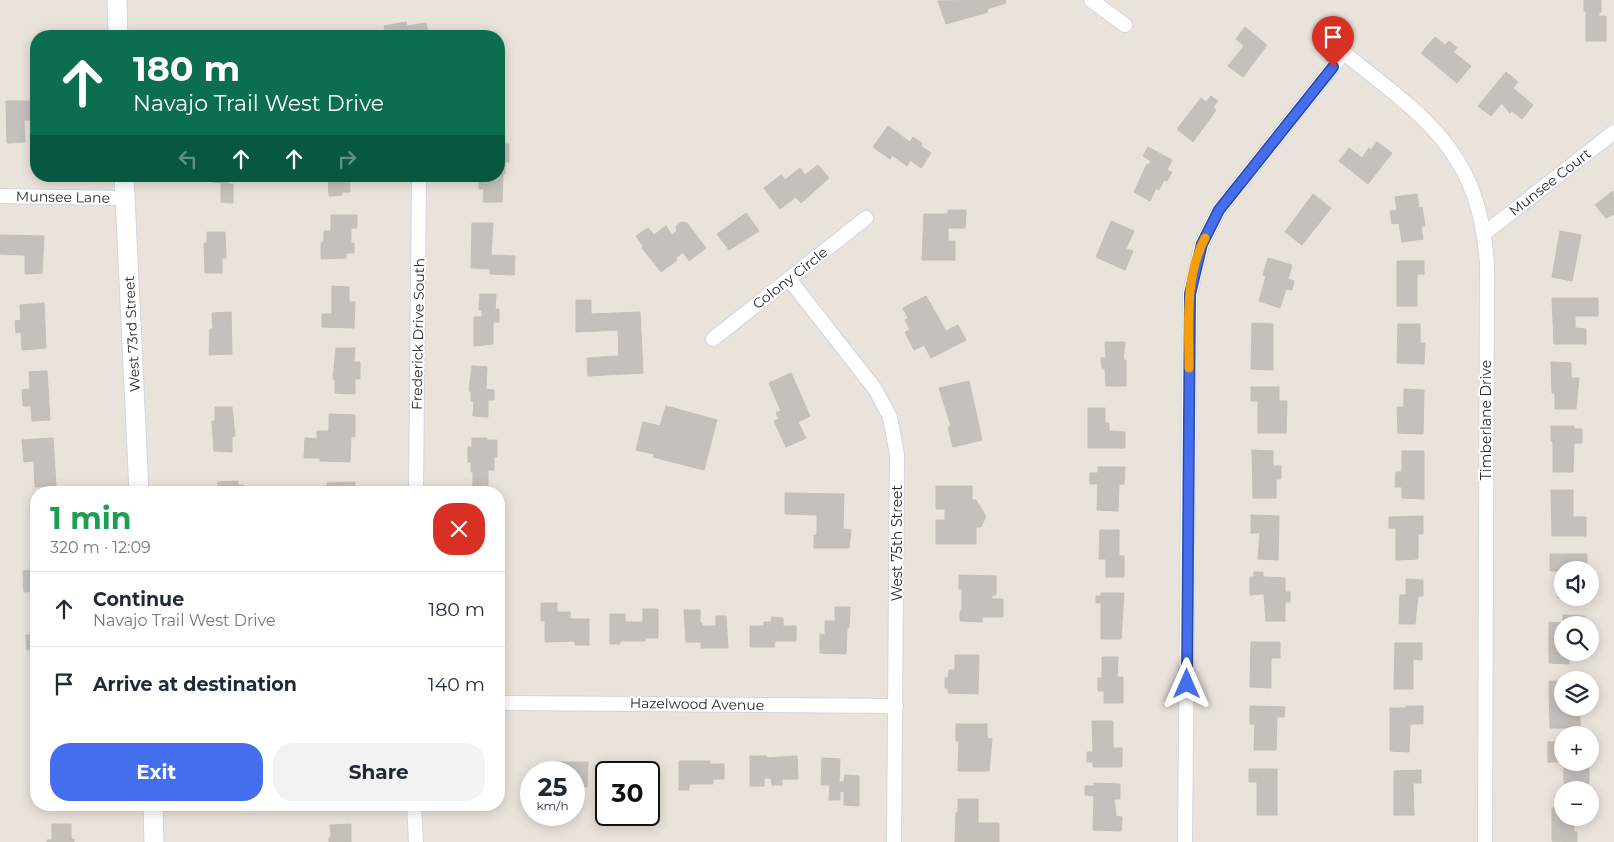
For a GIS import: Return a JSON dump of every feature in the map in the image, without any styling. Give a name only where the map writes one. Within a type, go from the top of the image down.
[{"type":"main road","points":[[117,0],[118,30]]},
{"type":"main road","name":"West 73rd Street","points":[[124,182],[139,486]]},
{"type":"main road","points":[[153,811],[154,842]]},
{"type":"street","points":[[1091,0],[1125,25]]},
{"type":"street","name":"Timberlane Drive","points":[[1185,842],[1190,294],[1196,262],[1202,244],[1219,210],[1344,53],[1414,109],[1438,132],[1461,165],[1473,188],[1485,233],[1488,265],[1485,842]]},
{"type":"street","name":"Munsee Court","points":[[1485,233],[1614,132]]},
{"type":"street","name":"Frederick Drive South","points":[[416,486],[420,182]]},
{"type":"street","name":"Munsee Lane","points":[[0,196],[125,198]]},
{"type":"street","name":"Colony Circle","points":[[713,339],[866,218]]},
{"type":"street","name":"West 75th Street","points":[[789,279],[875,389],[890,417],[894,430],[897,455],[894,842]]},
{"type":"street","name":"Hazelwood Avenue","points":[[505,703],[896,706]]},
{"type":"street","points":[[414,811],[416,842]]},
{"type":"building","points":[[1005,0],[1006,3],[987,9],[988,12],[946,24],[938,1]]},
{"type":"building","points":[[1584,0],[1601,0],[1599,16],[1606,16],[1606,41],[1586,41]]},
{"type":"building","points":[[406,22],[407,26],[426,23],[428,30],[385,30],[384,26]]},
{"type":"building","points":[[1245,27],[1267,45],[1243,77],[1228,66],[1244,46],[1236,39]]},
{"type":"building","points":[[1435,37],[1445,45],[1449,41],[1457,48],[1453,52],[1471,66],[1457,83],[1421,53]]},
{"type":"building","points":[[1506,72],[1518,82],[1513,88],[1533,105],[1522,119],[1512,111],[1510,113],[1502,103],[1491,116],[1478,106]]},
{"type":"building","points":[[1211,96],[1218,101],[1213,107],[1216,110],[1193,142],[1177,129],[1201,98],[1206,102]]},
{"type":"building","points":[[6,101],[30,101],[30,120],[24,120],[25,142],[7,143]]},
{"type":"building","points":[[888,126],[910,142],[913,137],[931,153],[921,168],[910,160],[907,166],[892,155],[890,159],[873,147]]},
{"type":"building","points":[[1377,142],[1392,153],[1368,184],[1339,161],[1349,148],[1362,158],[1369,148],[1371,150]]},
{"type":"building","points":[[505,144],[509,144],[509,162],[505,162]]},
{"type":"building","points":[[1148,147],[1172,160],[1167,170],[1172,172],[1167,181],[1164,180],[1159,190],[1156,188],[1150,201],[1134,192],[1147,164],[1149,165],[1151,161],[1143,156]]},
{"type":"building","points":[[818,165],[829,178],[801,203],[796,197],[780,209],[764,188],[781,175],[785,180],[800,168],[805,175]]},
{"type":"building","points":[[213,182],[233,184],[233,203],[221,202],[221,183]]},
{"type":"building","points":[[328,182],[349,182],[350,192],[329,196]]},
{"type":"building","points":[[479,182],[503,182],[502,202],[483,202],[484,189],[479,189]]},
{"type":"building","points":[[1613,191],[1614,214],[1606,218],[1595,205]]},
{"type":"building","points":[[1313,194],[1331,208],[1302,245],[1285,232]]},
{"type":"building","points":[[1417,194],[1419,208],[1422,207],[1425,226],[1421,226],[1423,239],[1402,242],[1399,223],[1392,224],[1390,211],[1397,210],[1395,197]]},
{"type":"building","points":[[948,210],[966,210],[965,228],[948,228],[948,241],[955,241],[955,260],[922,260],[924,214],[948,214]]},
{"type":"building","points":[[746,213],[759,231],[729,250],[717,234]]},
{"type":"building","points":[[331,215],[357,215],[357,228],[351,228],[351,243],[354,243],[354,253],[346,253],[346,258],[321,259],[321,243],[324,242],[324,231],[331,231]]},
{"type":"building","points":[[1111,221],[1134,231],[1126,249],[1133,251],[1125,270],[1096,257]]},
{"type":"building","points":[[682,222],[687,223],[706,248],[689,261],[683,252],[676,258],[677,260],[661,272],[642,248],[643,246],[636,236],[648,228],[654,235],[666,226],[672,235],[677,231],[676,226]]},
{"type":"building","points":[[472,223],[493,223],[491,255],[515,256],[514,275],[490,274],[490,269],[471,268]]},
{"type":"building","points":[[1560,231],[1581,235],[1572,281],[1552,277]]},
{"type":"building","points":[[207,232],[225,232],[226,258],[222,258],[222,273],[205,273],[204,243],[207,243]]},
{"type":"building","points":[[0,235],[44,236],[42,273],[25,274],[25,255],[0,254]]},
{"type":"building","points":[[1268,258],[1292,265],[1288,279],[1294,281],[1292,290],[1286,289],[1280,308],[1259,301],[1266,276],[1263,275]]},
{"type":"building","points":[[1397,261],[1424,261],[1424,274],[1417,274],[1417,306],[1397,306]]},
{"type":"building","points":[[332,286],[349,287],[349,302],[355,302],[354,328],[322,327],[322,314],[332,314]]},
{"type":"building","points":[[480,294],[496,294],[495,309],[499,309],[499,322],[493,322],[493,344],[474,346],[474,317],[482,317],[482,310],[479,310]]},
{"type":"building","points":[[926,296],[946,331],[958,325],[966,340],[931,358],[924,345],[914,350],[905,332],[910,330],[905,320],[908,318],[903,308]]},
{"type":"building","points":[[1552,298],[1598,298],[1598,316],[1575,316],[1575,328],[1586,329],[1586,344],[1554,344]]},
{"type":"building","points":[[576,300],[591,300],[591,314],[640,312],[643,373],[588,376],[587,358],[619,356],[618,330],[576,332]]},
{"type":"building","points":[[44,303],[46,348],[22,350],[21,332],[16,333],[15,321],[21,320],[20,305]]},
{"type":"building","points":[[231,312],[232,354],[209,355],[210,329],[213,329],[212,313]]},
{"type":"building","points":[[1252,323],[1273,324],[1273,370],[1251,369]]},
{"type":"building","points":[[1398,324],[1420,324],[1420,343],[1425,343],[1424,364],[1397,363]]},
{"type":"building","points":[[1105,342],[1125,342],[1123,360],[1126,360],[1126,386],[1106,386],[1105,368],[1102,368],[1101,358],[1106,358]]},
{"type":"building","points":[[336,348],[355,348],[354,362],[360,362],[360,379],[355,379],[355,394],[335,393],[335,379],[333,379]]},
{"type":"building","points":[[1551,362],[1571,363],[1571,378],[1579,378],[1576,409],[1555,409],[1555,393],[1552,393]]},
{"type":"building","points":[[472,366],[487,367],[486,389],[494,390],[494,400],[488,400],[488,417],[473,416],[474,401],[471,401],[471,391],[469,391]]},
{"type":"building","points":[[47,371],[50,420],[32,421],[31,406],[23,406],[22,390],[30,389],[29,372]]},
{"type":"building","points":[[791,373],[810,416],[798,422],[806,438],[786,447],[774,421],[779,419],[776,413],[781,411],[769,383]]},
{"type":"building","points":[[969,381],[982,440],[953,447],[948,427],[951,426],[939,388]]},
{"type":"building","points":[[1251,387],[1279,387],[1279,401],[1287,401],[1286,433],[1258,433],[1258,401],[1251,401]]},
{"type":"building","points":[[1404,389],[1424,390],[1423,434],[1398,433],[1397,407],[1404,407]]},
{"type":"building","points":[[666,406],[717,420],[704,470],[653,457],[654,454],[636,450],[643,422],[660,426]]},
{"type":"building","points":[[215,407],[232,407],[235,436],[232,437],[232,452],[214,451],[212,421],[215,421]]},
{"type":"building","points":[[1088,408],[1105,408],[1105,423],[1109,423],[1109,431],[1125,432],[1125,448],[1088,448]]},
{"type":"building","points":[[329,414],[355,415],[355,437],[351,436],[350,462],[320,461],[320,458],[304,458],[305,438],[317,439],[317,431],[329,431]]},
{"type":"building","points":[[1551,426],[1574,426],[1574,429],[1582,429],[1582,443],[1574,443],[1573,472],[1553,472]]},
{"type":"building","points":[[53,438],[56,486],[35,486],[34,461],[24,462],[22,440]]},
{"type":"building","points":[[472,438],[497,440],[497,457],[494,457],[494,470],[488,470],[488,486],[473,486],[473,472],[471,472],[471,463],[468,462],[468,447],[472,447]]},
{"type":"building","points":[[1252,450],[1273,451],[1273,466],[1281,466],[1281,479],[1276,479],[1276,498],[1253,498]]},
{"type":"building","points":[[1402,451],[1424,451],[1424,499],[1402,498],[1402,487],[1395,487],[1396,472],[1402,472]]},
{"type":"building","points":[[1098,467],[1125,467],[1124,484],[1119,484],[1118,511],[1097,510],[1098,484],[1090,484],[1090,473],[1098,473]]},
{"type":"building","points":[[238,481],[238,485],[244,486],[218,486],[218,482]]},
{"type":"building","points":[[355,482],[355,486],[327,486],[327,483]]},
{"type":"building","points":[[936,486],[972,486],[972,500],[976,500],[986,516],[981,527],[976,527],[976,544],[936,544],[936,520],[945,520],[945,509],[936,509]]},
{"type":"building","points":[[1551,490],[1573,490],[1573,517],[1586,517],[1586,536],[1552,536]]},
{"type":"building","points":[[785,493],[844,494],[843,529],[851,530],[849,548],[814,548],[814,535],[817,535],[817,515],[785,514]]},
{"type":"building","points":[[1251,515],[1279,516],[1278,560],[1258,559],[1260,533],[1251,533]]},
{"type":"building","points":[[1423,516],[1423,534],[1418,534],[1418,559],[1396,560],[1396,528],[1389,528],[1389,517]]},
{"type":"building","points":[[1100,530],[1119,530],[1119,556],[1124,556],[1124,577],[1106,577],[1106,559],[1099,559]]},
{"type":"building","points":[[1550,554],[1587,554],[1587,561],[1554,561],[1554,571],[1550,571]]},
{"type":"building","points":[[30,570],[30,591],[24,592],[23,571]]},
{"type":"building","points":[[1254,572],[1263,572],[1263,577],[1285,578],[1285,592],[1290,592],[1290,602],[1285,602],[1285,621],[1266,621],[1264,594],[1250,595],[1250,577],[1254,577]]},
{"type":"building","points":[[959,575],[996,576],[996,595],[992,595],[992,599],[1003,599],[1003,617],[982,617],[982,622],[960,621],[962,589],[959,589]]},
{"type":"building","points":[[1406,579],[1423,580],[1423,596],[1418,596],[1415,624],[1399,624],[1400,595],[1406,595]]},
{"type":"building","points":[[1101,593],[1124,593],[1121,639],[1101,639],[1101,603],[1096,603],[1096,596],[1101,596]]},
{"type":"building","points":[[541,603],[557,603],[557,612],[570,612],[570,619],[589,619],[589,645],[575,645],[575,641],[545,642],[545,621],[541,621]]},
{"type":"building","points":[[835,607],[850,607],[846,654],[820,653],[820,634],[825,635],[825,621],[835,621]]},
{"type":"building","points":[[643,609],[658,609],[658,638],[645,638],[645,641],[620,641],[620,644],[610,644],[610,614],[625,614],[625,622],[643,622]]},
{"type":"building","points":[[684,610],[700,610],[700,623],[702,623],[702,626],[716,626],[716,616],[726,616],[728,648],[701,648],[701,642],[686,642]]},
{"type":"building","points":[[771,617],[783,618],[783,626],[796,626],[796,641],[775,641],[774,647],[750,647],[750,626],[764,626],[764,622],[772,622]]},
{"type":"building","points":[[1549,622],[1554,622],[1554,661],[1569,661],[1569,664],[1549,663]]},
{"type":"building","points":[[26,635],[30,635],[30,650],[27,650]]},
{"type":"building","points":[[1251,642],[1280,642],[1280,658],[1271,658],[1271,688],[1250,687]]},
{"type":"building","points":[[1395,643],[1422,643],[1422,660],[1413,659],[1413,689],[1394,689]]},
{"type":"building","points":[[955,655],[979,655],[978,694],[948,693],[948,688],[945,688],[945,678],[948,678],[949,670],[955,670]]},
{"type":"building","points":[[1102,657],[1118,657],[1117,677],[1123,677],[1123,703],[1104,703],[1104,691],[1098,691],[1098,678],[1102,678]]},
{"type":"building","points":[[1549,681],[1554,681],[1554,716],[1580,716],[1580,726],[1554,726],[1554,728],[1550,728]]},
{"type":"building","points":[[1250,706],[1285,707],[1284,717],[1277,717],[1276,750],[1254,750],[1255,724],[1250,724]]},
{"type":"building","points":[[1406,706],[1423,706],[1423,724],[1410,724],[1409,752],[1390,751],[1390,708],[1406,708]]},
{"type":"building","points":[[1092,721],[1113,721],[1113,748],[1122,748],[1122,767],[1093,767],[1093,762],[1087,762],[1087,752],[1093,752]]},
{"type":"building","points":[[956,724],[987,724],[987,738],[992,739],[989,771],[958,771],[959,741],[956,741]]},
{"type":"building","points":[[1548,742],[1554,742],[1554,762],[1548,762]]},
{"type":"building","points":[[750,756],[766,756],[766,758],[797,756],[798,779],[782,779],[782,785],[772,785],[771,778],[764,778],[764,786],[750,786]]},
{"type":"building","points":[[822,758],[840,759],[839,782],[844,782],[845,775],[859,776],[859,806],[844,805],[844,792],[840,791],[840,800],[829,800],[830,785],[821,785]]},
{"type":"building","points":[[679,761],[710,761],[710,764],[724,764],[724,779],[713,779],[713,784],[689,784],[689,790],[679,790]]},
{"type":"building","points":[[585,762],[588,762],[587,787],[585,787]]},
{"type":"building","points":[[1249,769],[1277,769],[1277,815],[1257,815],[1257,782],[1249,782]]},
{"type":"building","points":[[1421,770],[1421,783],[1413,783],[1414,815],[1394,815],[1394,771]]},
{"type":"building","points":[[1564,771],[1589,771],[1589,781],[1564,781]]},
{"type":"building","points":[[1094,783],[1120,784],[1120,799],[1114,799],[1116,815],[1113,816],[1122,817],[1121,831],[1093,830],[1094,796],[1085,795],[1085,786],[1094,786]]},
{"type":"building","points":[[958,799],[978,799],[978,823],[999,823],[999,842],[955,842]]},
{"type":"building","points":[[1552,808],[1554,808],[1554,826],[1574,826],[1574,832],[1577,832],[1577,842],[1552,841]]},
{"type":"building","points":[[52,824],[71,824],[71,839],[74,839],[74,842],[47,842],[47,840],[52,840]]},
{"type":"building","points":[[351,824],[351,842],[329,842],[331,837],[330,825]]},
{"type":"slow traffic","points":[[1189,368],[1190,294],[1196,262],[1205,238]]},
{"type":"route","points":[[1187,684],[1190,294],[1196,262],[1202,244],[1219,210],[1333,67]]}]
